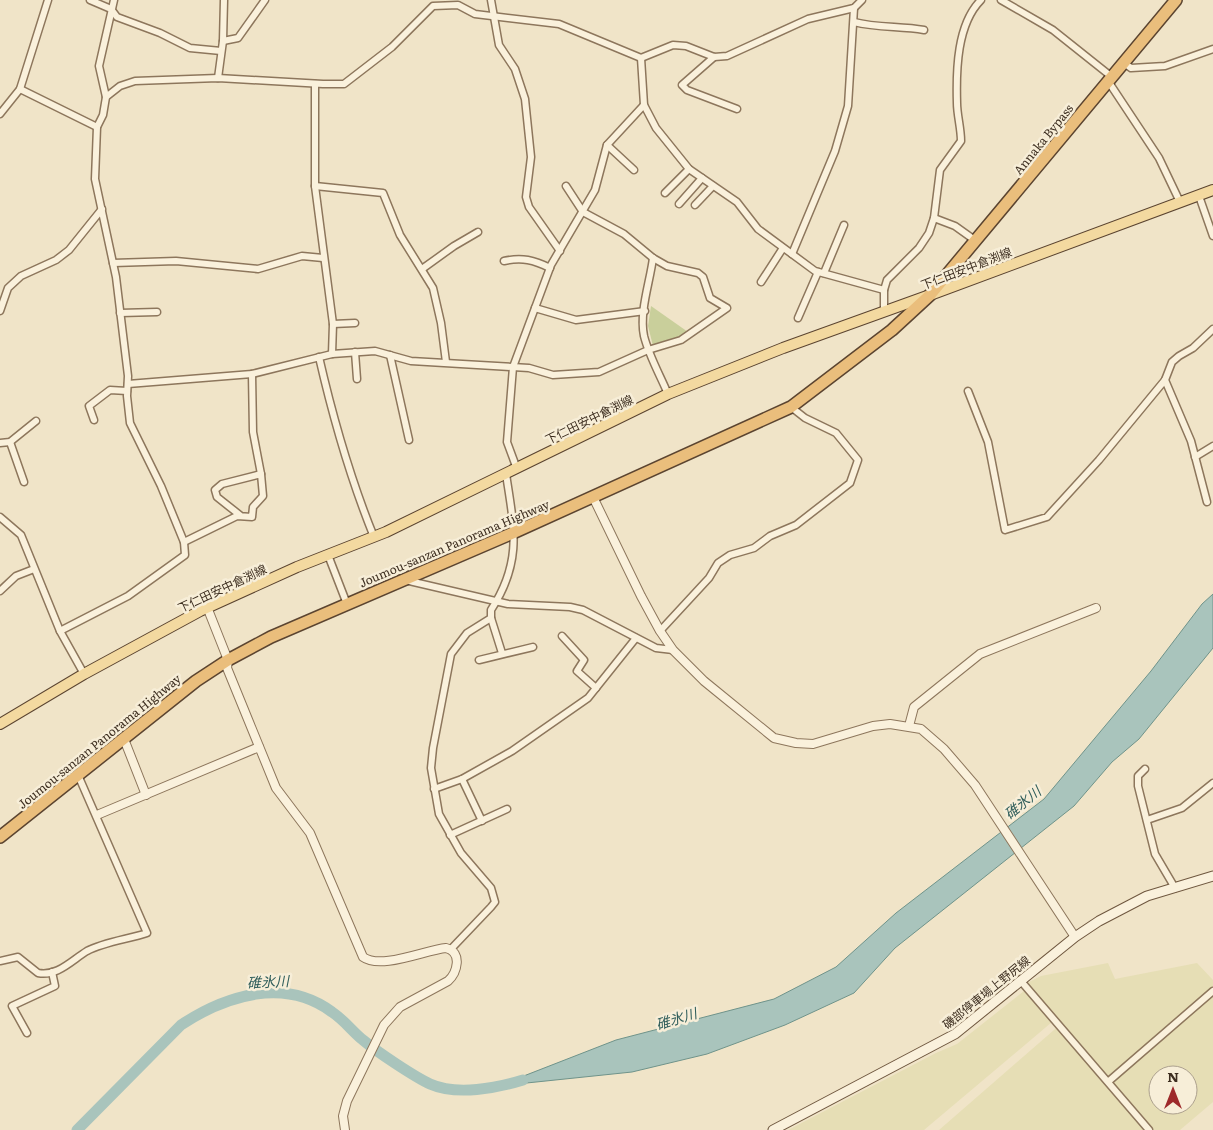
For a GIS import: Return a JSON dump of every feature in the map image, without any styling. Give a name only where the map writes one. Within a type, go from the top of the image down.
[{"type":"highway","name":"Annaka Bypass","points":[[930,295],[1176,0]]},
{"type":"highway","name":"Joumou-sanzan Panorama Highway","points":[[0,837],[196,681],[228,660],[271,636],[515,532],[790,406],[892,330],[930,295]]},
{"type":"main road","name":"下仁田安中倉渕線","points":[[0,724],[84,674],[207,608],[374,536],[517,469],[668,394],[710,376],[884,310],[930,295],[1213,190]]},
{"type":"main road","name":"磯部停車場上野尻線","points":[[777,1129],[942,1042],[966,1025],[1075,937],[1139,900],[1213,876]]},
{"type":"street","points":[[0,114],[20,89],[48,0]]},
{"type":"street","points":[[90,0],[111,10],[117,17],[160,33],[190,48],[221,51]]},
{"type":"street","points":[[60,631],[128,596],[185,556],[184,542],[161,486],[130,423],[128,387],[113,263],[95,179],[98,127],[103,115],[106,97],[99,66],[114,0]]},
{"type":"street","points":[[218,78],[223,41],[224,0]]},
{"type":"street","points":[[223,41],[238,38],[265,0]]},
{"type":"street","points":[[491,0],[498,45],[515,69],[525,98],[531,156],[526,197],[529,207],[560,251]]},
{"type":"street","points":[[737,109],[686,90],[682,85],[714,57],[740,51],[808,19],[854,8],[862,0]]},
{"type":"street","points":[[884,310],[884,290],[887,280],[919,248],[929,233],[934,218],[940,170],[961,141],[957,104],[964,28],[981,0]]},
{"type":"street","points":[[1001,0],[1053,30],[1110,79],[1159,158],[1180,202]]},
{"type":"street","points":[[106,97],[120,86],[135,81],[218,78],[344,84],[392,46],[433,6],[458,5],[475,14],[559,24],[641,58],[673,45],[686,46],[714,57]]},
{"type":"street","points":[[792,254],[835,151],[848,106],[854,8]]},
{"type":"street","points":[[854,22],[874,27],[895,26],[924,30]]},
{"type":"street","points":[[1124,63],[1131,68],[1165,66],[1213,49]]},
{"type":"street","points":[[641,58],[644,105],[656,128],[689,169],[737,202],[758,229],[783,248],[821,272],[884,290]]},
{"type":"street","points":[[315,84],[315,186],[333,324],[332,354]]},
{"type":"street","points":[[20,89],[98,127]]},
{"type":"street","points":[[517,469],[507,442],[513,367],[550,268],[595,190],[607,145],[644,105]]},
{"type":"street","points":[[607,145],[634,170]]},
{"type":"street","points":[[665,193],[689,169]]},
{"type":"street","points":[[679,204],[702,178]]},
{"type":"street","points":[[315,186],[383,193],[400,235],[433,288],[441,323],[446,362]]},
{"type":"street","points":[[94,420],[89,406],[110,390],[252,374],[332,354],[375,351],[410,361],[529,368],[553,375],[599,372],[648,350],[681,340],[727,308],[710,298],[706,284],[698,274],[667,266],[653,258],[624,234],[583,212],[566,186]]},
{"type":"street","points":[[695,205],[713,186]]},
{"type":"street","points":[[1198,196],[1213,236]]},
{"type":"street","points":[[0,312],[8,288],[21,276],[56,260],[70,250],[102,209]]},
{"type":"street","points":[[934,218],[955,226],[976,242]]},
{"type":"street","points":[[798,318],[844,225]]},
{"type":"street","points":[[422,270],[454,246],[478,232]]},
{"type":"street","points":[[761,282],[783,248]]},
{"type":"street","points":[[113,263],[176,262],[258,269],[302,256],[324,258]]},
{"type":"street","points":[[653,258],[645,311],[644,335],[648,350],[668,394]]},
{"type":"street","points":[[504,262],[516,259],[534,260],[550,268]]},
{"type":"street","points":[[535,308],[576,320],[645,311]]},
{"type":"street","points":[[120,313],[157,312]]},
{"type":"street","points":[[333,324],[355,323]]},
{"type":"street","points":[[968,391],[988,442],[1005,530],[1047,517],[1165,380],[1172,362],[1194,348],[1213,329]]},
{"type":"street","points":[[354,352],[357,380]]},
{"type":"street","points":[[390,355],[409,440]]},
{"type":"street","points":[[319,356],[330,404],[355,491],[374,536]]},
{"type":"street","points":[[184,542],[237,516],[252,517],[253,506],[263,496],[253,432],[252,374]]},
{"type":"street","points":[[1165,380],[1192,441],[1206,502]]},
{"type":"street","points":[[660,631],[709,578],[718,563],[730,555],[754,548],[770,536],[796,525],[850,483],[855,476],[858,460],[836,432],[805,418],[790,406]]},
{"type":"street","points":[[0,443],[10,442],[36,421]]},
{"type":"street","points":[[10,442],[24,482]]},
{"type":"street","points":[[1196,457],[1213,446]]},
{"type":"street","points":[[241,516],[216,497],[215,490],[222,484],[261,474]]},
{"type":"street","points":[[502,653],[491,618],[492,610],[497,602],[514,557],[515,532],[506,474]]},
{"type":"street","points":[[593,497],[660,631],[673,650],[704,681],[774,738],[813,744],[872,726],[890,724],[921,730],[944,748],[997,816],[1075,937]]},
{"type":"street","points":[[0,517],[21,535],[60,631],[84,674]]},
{"type":"street","points":[[328,555],[347,604]]},
{"type":"street","points":[[0,591],[16,576],[34,569]]},
{"type":"street","points":[[403,579],[413,584],[497,602],[570,606],[583,610],[656,648],[673,650]]},
{"type":"street","points":[[207,608],[228,660],[227,668],[276,788],[310,833],[363,957],[370,962],[382,962],[440,949],[451,949],[495,902],[491,888],[461,854],[439,814],[434,789],[432,748],[451,654],[467,633],[491,618]]},
{"type":"street","points":[[908,726],[914,707],[980,654],[1096,608]]},
{"type":"street","points":[[562,636],[584,660],[577,671],[596,688]]},
{"type":"street","points":[[434,789],[462,779],[512,751],[588,698],[636,638]]},
{"type":"street","points":[[479,660],[533,647]]},
{"type":"street","points":[[124,739],[146,795]]},
{"type":"street","points":[[97,815],[259,747]]},
{"type":"street","points":[[1145,769],[1138,776],[1155,854],[1175,888]]},
{"type":"street","points":[[0,961],[18,958],[38,973],[52,972],[60,970],[89,950],[147,933],[78,775]]},
{"type":"street","points":[[462,779],[482,820]]},
{"type":"street","points":[[1148,820],[1182,808],[1213,783]]},
{"type":"street","points":[[450,834],[507,809]]},
{"type":"street","points":[[344,1130],[343,1116],[347,1101],[384,1025],[400,1006],[448,981],[454,975],[456,960],[451,949]]},
{"type":"street","points":[[26,1033],[12,1006],[56,986],[52,972]]},
{"type":"street","points":[[1020,980],[1109,1081],[1149,1130]]},
{"type":"street","points":[[1109,1081],[1213,991]]},
{"type":"shaded area","points":[[1108,963],[1115,979],[1197,963],[1213,980],[1213,1102],[1198,1115],[1198,1065],[1148,1065],[1148,1115],[1198,1115],[1180,1130],[939,1130],[1062,1023],[1027,983],[1041,976]]},
{"type":"shaded area","points":[[1024,991],[1052,1022],[924,1130],[788,1130],[936,1053],[957,1044]]},
{"type":"green space","points":[[651,306],[688,332],[680,339],[653,346],[648,326]]},
{"type":"water","points":[[1213,594],[1213,648],[1139,739],[1112,762],[1074,806],[895,948],[854,993],[785,1025],[707,1054],[632,1072],[498,1086],[616,1040],[774,999],[836,967],[896,913],[1044,799],[1151,671],[1202,604]]},
{"type":"waterway","name":"碓氷川","points":[[77,1130],[181,1025],[217,1005],[236,998],[256,994],[295,995],[314,1001],[336,1015],[363,1040],[386,1057],[423,1081],[441,1088],[477,1090],[523,1080]]}]
